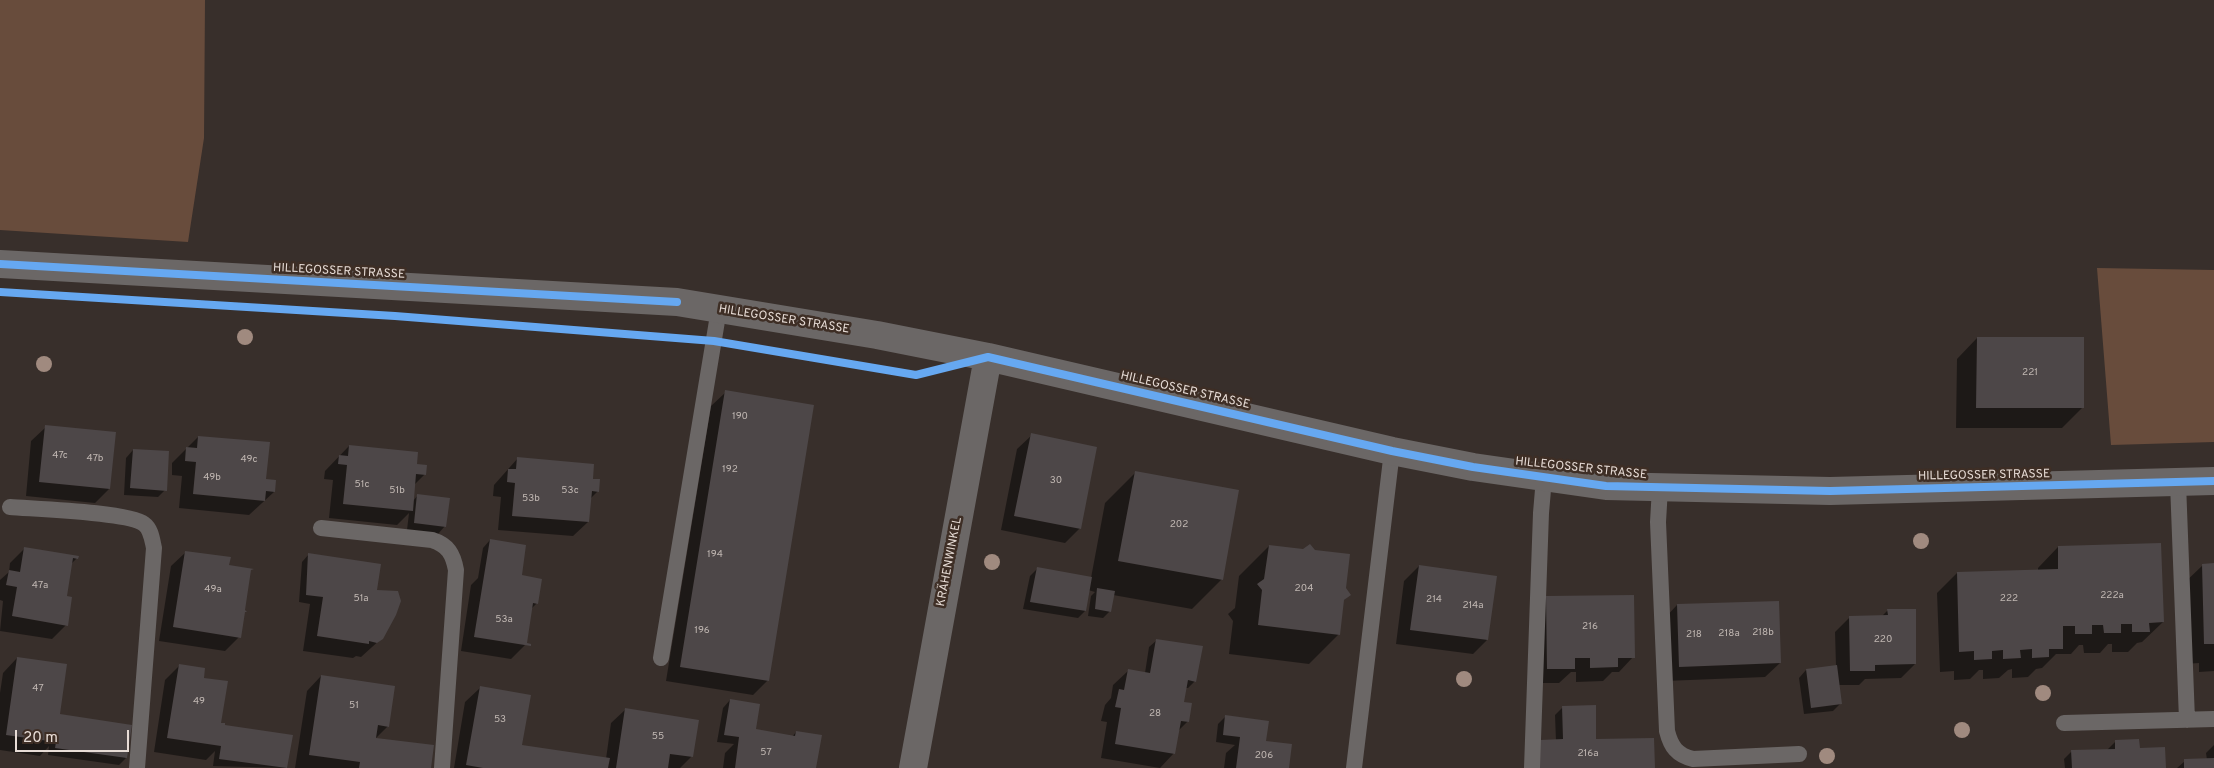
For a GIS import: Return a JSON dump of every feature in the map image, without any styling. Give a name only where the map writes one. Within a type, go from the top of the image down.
[{"type":"street","name":"HILLEGOSSER STRASSE","points":[[0,264],[677,302],[877,335],[988,357],[1392,451],[1544,478],[1606,486],[1830,491],[2214,482]]},
{"type":"street","name":"KRÄHENWINKEL","points":[[914,768],[988,357]]},
{"type":"lane","points":[[661,658],[719,309]]},
{"type":"lane","points":[[1354,768],[1392,451]]},
{"type":"lane","points":[[1532,768],[1540,513],[1544,478]]},
{"type":"lane","points":[[2178,483],[2187,720]]},
{"type":"lane","points":[[1660,488],[1658,522],[1667,731],[1670,742],[1682,756],[1693,759],[1799,754]]},
{"type":"lane","points":[[10,507],[127,517],[146,525],[152,535],[154,548],[137,768]]},
{"type":"lane","points":[[322,528],[432,540],[447,547],[454,558],[456,570],[442,768]]},
{"type":"lane","points":[[2064,723],[2214,719]]},
{"type":"shaded area","points":[[0,0],[205,0],[204,138],[188,242],[0,230]]},
{"type":"shaded area","points":[[2097,268],[2214,270],[2214,442],[2111,445]]},
{"type":"building","points":[[1977,337],[2084,337],[2084,408],[1976,408]]},
{"type":"building","points":[[725,390],[814,405],[769,681],[680,667]]},
{"type":"building","points":[[45,425],[116,432],[110,489],[39,482]]},
{"type":"building","points":[[1031,433],[1097,447],[1081,529],[1014,516]]},
{"type":"building","points":[[198,436],[270,442],[266,479],[276,480],[275,492],[266,491],[265,501],[193,494],[196,462],[185,461],[186,447],[197,448]]},
{"type":"building","points":[[349,445],[418,452],[417,464],[427,465],[426,475],[416,474],[413,511],[343,504],[347,465],[338,464],[339,455],[348,456]]},
{"type":"building","points":[[133,449],[169,451],[167,491],[130,488]]},
{"type":"building","points":[[517,457],[594,464],[593,479],[600,479],[599,492],[592,491],[589,522],[512,516],[515,483],[507,482],[508,469],[516,469]]},
{"type":"building","points":[[1135,471],[1239,490],[1223,580],[1118,561]]},
{"type":"building","points":[[417,494],[450,498],[446,527],[414,523]]},
{"type":"building","points":[[490,539],[526,545],[522,575],[542,579],[538,604],[533,603],[527,643],[531,644],[531,646],[474,637]]},
{"type":"building","points":[[2161,543],[2164,622],[2149,623],[2150,632],[2132,632],[2132,624],[2121,624],[2121,633],[2104,633],[2103,625],[2092,625],[2092,634],[2075,634],[2075,626],[2063,626],[2063,649],[2049,649],[2049,657],[2032,658],[2032,649],[2020,650],[2021,658],[2003,659],[2003,650],[1992,651],[1992,659],[1974,660],[1974,651],[1959,652],[1957,572],[2058,569],[2058,546]]},
{"type":"building","points":[[1310,544],[1315,550],[1350,554],[1346,588],[1351,595],[1344,600],[1340,635],[1258,625],[1262,590],[1257,584],[1264,579],[1269,545],[1303,549]]},
{"type":"building","points":[[24,547],[79,556],[78,559],[73,558],[67,596],[72,597],[68,626],[12,616],[17,587],[6,585],[9,570],[20,572]]},
{"type":"building","points":[[185,551],[231,557],[229,565],[254,569],[251,570],[245,610],[247,612],[245,612],[241,638],[173,627]]},
{"type":"building","points":[[308,553],[381,564],[377,590],[398,591],[401,601],[383,639],[377,643],[369,641],[369,644],[317,636],[323,597],[306,595]]},
{"type":"building","points":[[2214,563],[2214,644],[2204,644],[2202,564]]},
{"type":"building","points":[[1419,565],[1497,576],[1488,640],[1410,630]]},
{"type":"building","points":[[1037,567],[1092,577],[1086,611],[1030,602]]},
{"type":"building","points":[[1097,588],[1115,591],[1111,612],[1095,609]]},
{"type":"building","points":[[1634,595],[1635,658],[1618,658],[1618,667],[1590,668],[1590,658],[1575,658],[1575,669],[1547,669],[1546,596]]},
{"type":"building","points":[[1779,601],[1781,663],[1679,667],[1677,604]]},
{"type":"building","points":[[1887,609],[1916,609],[1916,664],[1875,665],[1875,671],[1850,671],[1849,616],[1888,615]]},
{"type":"building","points":[[1156,639],[1203,646],[1196,682],[1188,680],[1184,702],[1192,703],[1189,722],[1181,721],[1175,754],[1115,744],[1121,708],[1115,707],[1119,689],[1124,690],[1128,669],[1150,673]]},
{"type":"building","points":[[17,657],[67,664],[60,714],[132,725],[127,758],[55,748],[56,742],[6,735]]},
{"type":"building","points":[[179,664],[205,668],[204,678],[228,681],[221,723],[293,735],[287,768],[219,759],[221,746],[167,738]]},
{"type":"building","points":[[1837,665],[1842,704],[1811,708],[1806,669]]},
{"type":"building","points":[[321,675],[395,686],[389,727],[378,725],[376,738],[434,745],[431,768],[359,768],[360,762],[309,755]]},
{"type":"building","points":[[480,686],[531,695],[522,745],[610,758],[608,768],[483,768],[466,765]]},
{"type":"building","points":[[730,699],[760,704],[756,729],[795,736],[796,731],[822,735],[816,768],[735,768],[739,737],[724,735]]},
{"type":"building","points":[[1596,705],[1596,739],[1654,738],[1655,768],[1540,768],[1540,740],[1563,739],[1562,706]]},
{"type":"building","points":[[625,708],[699,720],[693,757],[670,754],[668,768],[616,768]]},
{"type":"building","points":[[1225,715],[1269,721],[1266,741],[1292,744],[1289,768],[1236,768],[1240,737],[1223,735]]},
{"type":"building","points":[[2139,739],[2140,748],[2165,747],[2166,768],[2072,768],[2071,750],[2115,749],[2115,740]]},
{"type":"building","points":[[2214,758],[2214,768],[2184,768],[2184,759]]},
{"type":"cycle path","points":[[0,264],[677,302]]},
{"type":"cycle path","points":[[0,292],[395,316],[714,341],[916,375],[988,357],[1392,451],[1473,467],[1606,486],[1830,491],[2214,481]]}]
